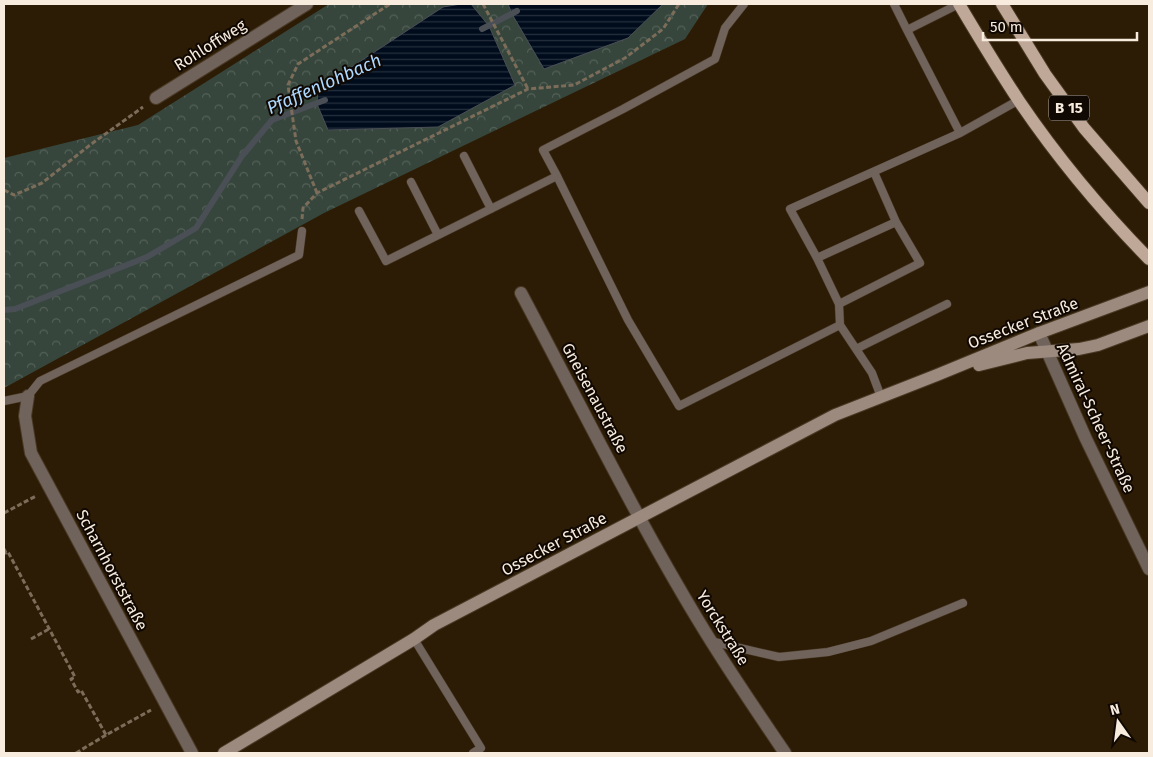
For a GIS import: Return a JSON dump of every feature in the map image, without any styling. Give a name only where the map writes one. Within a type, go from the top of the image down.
[{"type":"main road","name":"B 15","points":[[959,4],[1019,100],[1064,162],[1098,204],[1149,259]]},
{"type":"main road","name":"B 15","points":[[1002,4],[1045,74],[1084,128],[1149,203]]},
{"type":"street","name":"Rohloffweg","points":[[156,98],[306,4]]},
{"type":"street","name":"Ossecker Straße","points":[[224,753],[414,639],[434,625],[835,415],[1040,333],[1149,292]]},
{"type":"street","name":"Gneisenaustraße","points":[[521,293],[639,517]]},
{"type":"street","name":"Ossecker Straße","points":[[910,386],[969,367],[1026,353],[1080,349],[1098,345],[1149,326]]},
{"type":"street","name":"Admiral-Scheer-Straße","points":[[1040,333],[1086,439],[1149,569]]},
{"type":"street","name":"Scharnhorststraße","points":[[28,396],[25,416],[31,453],[192,753]]},
{"type":"street","name":"Yorckstraße","points":[[639,517],[710,640],[785,753]]},
{"type":"lane","points":[[744,4],[725,28],[716,59],[543,150],[628,320],[679,406],[840,325]]},
{"type":"lane","points":[[894,4],[960,133]]},
{"type":"lane","points":[[908,30],[959,4]]},
{"type":"lane","points":[[881,397],[872,373],[840,325],[840,304],[790,209],[960,133],[1019,100]]},
{"type":"lane","points":[[464,156],[490,209]]},
{"type":"lane","points":[[840,304],[920,263],[896,222],[874,172]]},
{"type":"lane","points":[[358,211],[386,261],[557,176]]},
{"type":"lane","points":[[412,182],[438,236]]},
{"type":"lane","points":[[817,258],[896,222]]},
{"type":"lane","points":[[4,401],[28,396],[40,381],[299,255],[302,231]]},
{"type":"lane","points":[[856,349],[947,304]]},
{"type":"lane","points":[[710,640],[779,657],[828,652],[870,641],[963,603]]},
{"type":"lane","points":[[414,639],[481,748],[474,753]]},
{"type":"path","points":[[316,193],[296,141],[288,85],[298,64],[390,4]]},
{"type":"path","points":[[484,4],[528,89]]},
{"type":"path","points":[[302,231],[303,208],[316,193],[528,89],[574,85],[625,58],[663,29],[679,4]]},
{"type":"path","points":[[4,190],[14,195],[42,182],[156,98]]},
{"type":"path","points":[[4,512],[50,489]]},
{"type":"path","points":[[4,549],[6,554],[8,552],[75,677],[71,679],[78,692],[81,690],[106,735]]},
{"type":"path","points":[[31,639],[49,629]]},
{"type":"path","points":[[76,753],[165,703]]},
{"type":"green space","points":[[329,4],[708,4],[685,39],[324,213],[4,388],[4,158],[138,125]]},
{"type":"water","points":[[471,4],[489,26],[515,85],[438,127],[328,130],[317,104],[318,89],[443,7]]},
{"type":"water","points":[[508,4],[663,4],[628,38],[544,69]]},
{"type":"waterway","name":"Pfaffenlohbach","points":[[482,29],[517,11]]},
{"type":"waterway","name":"Pfaffenlohbach","points":[[4,310],[15,309],[147,257],[196,228],[242,156],[272,120],[325,100]]}]
